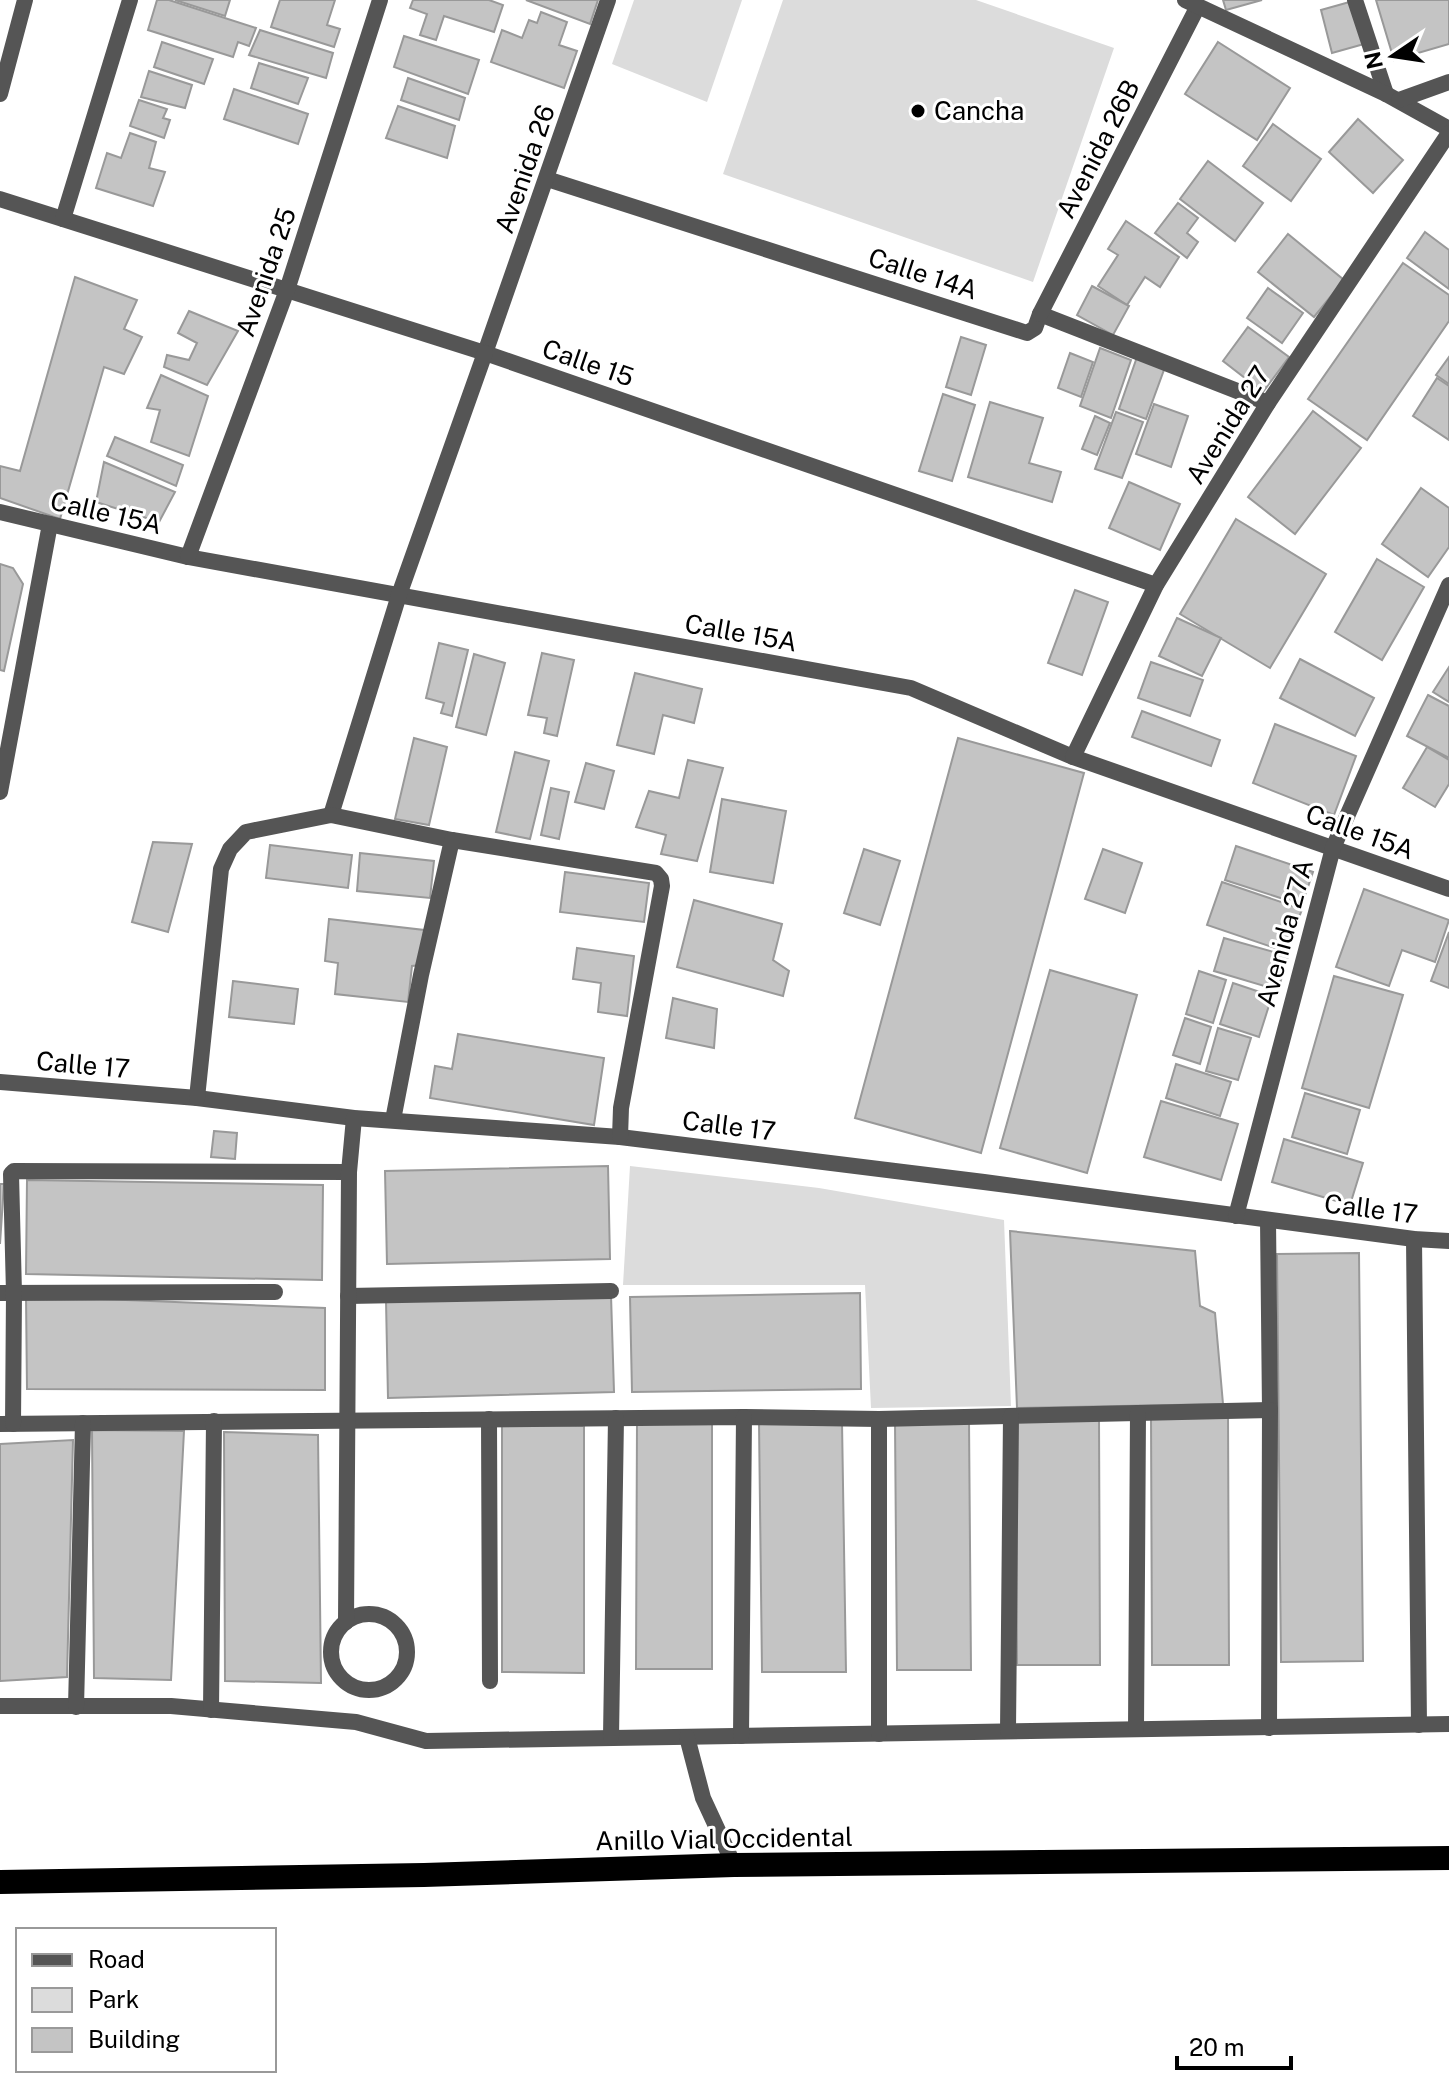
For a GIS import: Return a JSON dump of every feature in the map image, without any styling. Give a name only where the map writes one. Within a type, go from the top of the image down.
[{"type":"highway","name":"Anillo Vial Occidental","points":[[0,1882],[424,1875],[734,1865],[1449,1858]]},
{"type":"street","points":[[0,94],[25,0]]},
{"type":"street","points":[[63,219],[130,0]]},
{"type":"street","name":"Avenida 25","points":[[188,557],[287,290],[380,0]]},
{"type":"street","name":"Avenida 26","points":[[331,815],[399,595],[608,0]]},
{"type":"street","points":[[1355,0],[1393,97]]},
{"type":"street","points":[[1192,3],[1393,97],[1449,131]]},
{"type":"street","name":"Avenida 26B","points":[[1040,314],[1192,3]]},
{"type":"street","points":[[1393,97],[1449,82]]},
{"type":"street","name":"Avenida 27","points":[[1073,757],[1156,585],[1268,403],[1449,131]]},
{"type":"street","name":"Calle 14A","points":[[547,179],[1027,333],[1035,328],[1040,314]]},
{"type":"street","name":"Calle 15","points":[[0,199],[485,353],[1156,585]]},
{"type":"street","points":[[1040,314],[1268,403]]},
{"type":"street","name":"Calle 15A","points":[[0,512],[188,557],[911,688],[1073,757],[1449,889]]},
{"type":"street","points":[[0,792],[50,524]]},
{"type":"street","name":"Avenida 27A","points":[[1236,1216],[1333,848],[1449,585]]},
{"type":"street","points":[[197,1098],[221,869],[230,849],[246,832],[331,815],[452,840],[656,873],[661,879],[621,1108],[620,1137]]},
{"type":"street","points":[[393,1120],[421,975],[452,840]]},
{"type":"street","name":"Calle 17","points":[[0,1082],[197,1098],[354,1118],[620,1137],[1449,1241]]},
{"type":"street","points":[[346,1622],[358,1615],[371,1613],[395,1623],[407,1646],[407,1660],[393,1682],[368,1691],[355,1688],[336,1670],[331,1657],[337,1631],[346,1622],[349,1172],[354,1118]]},
{"type":"street","points":[[349,1172],[14,1171],[11,1174],[7,1293],[6,1424],[744,1417],[879,1419],[1270,1410]]},
{"type":"street","points":[[1268,1220],[1269,1728]]},
{"type":"street","points":[[1414,1239],[1419,1725]]},
{"type":"street","points":[[348,1296],[611,1291]]},
{"type":"street","points":[[7,1293],[275,1292]]},
{"type":"street","points":[[1136,1729],[1138,1413]]},
{"type":"street","points":[[1008,1731],[1011,1416]]},
{"type":"street","points":[[741,1736],[744,1417]]},
{"type":"street","points":[[611,1737],[616,1418]]},
{"type":"street","points":[[489,1419],[490,1681]]},
{"type":"street","points":[[879,1419],[879,1734]]},
{"type":"street","points":[[211,1710],[214,1421]]},
{"type":"street","points":[[76,1707],[83,1423]]},
{"type":"street","points":[[0,1706],[171,1706],[356,1722],[426,1741],[1449,1724]]},
{"type":"street","points":[[687,1737],[703,1798],[734,1865]]},
{"type":"green space","points":[[634,0],[742,0],[707,102],[612,64]]},
{"type":"green space","name":"Cancha","points":[[783,0],[976,0],[1114,48],[1033,282],[723,174]]},
{"type":"green space","points":[[630,1166],[819,1188],[1004,1220],[1011,1406],[871,1408],[865,1285],[623,1285]]},
{"type":"building","points":[[157,0],[169,0],[256,28],[249,46],[238,42],[233,57],[148,30]]},
{"type":"building","points":[[175,0],[230,0],[225,16]]},
{"type":"building","points":[[280,0],[335,0],[327,25],[340,29],[334,47],[271,27]]},
{"type":"building","points":[[413,0],[489,0],[503,5],[494,32],[444,16],[436,40],[420,35],[427,14],[410,8]]},
{"type":"building","points":[[526,0],[598,0],[590,24]]},
{"type":"building","points":[[1223,0],[1262,0],[1226,10]]},
{"type":"building","points":[[1376,0],[1449,0],[1449,44],[1394,60]]},
{"type":"building","points":[[1353,1],[1364,44],[1332,53],[1321,10]]},
{"type":"building","points":[[541,12],[567,22],[559,45],[577,51],[564,88],[491,62],[502,30],[522,38],[529,20],[537,23]]},
{"type":"building","points":[[260,30],[333,53],[326,78],[249,55]]},
{"type":"building","points":[[404,36],[479,60],[468,94],[394,67]]},
{"type":"building","points":[[162,42],[213,59],[204,84],[154,67]]},
{"type":"building","points":[[1218,42],[1290,88],[1257,140],[1185,94]]},
{"type":"building","points":[[259,63],[308,78],[298,104],[251,88]]},
{"type":"building","points":[[149,71],[192,85],[185,108],[141,97]]},
{"type":"building","points":[[408,78],[465,98],[459,120],[401,100]]},
{"type":"building","points":[[234,89],[308,114],[298,144],[224,119]]},
{"type":"building","points":[[139,100],[167,109],[163,118],[170,120],[164,138],[130,126]]},
{"type":"building","points":[[398,106],[455,126],[447,158],[386,138]]},
{"type":"building","points":[[1358,119],[1403,160],[1373,193],[1329,152]]},
{"type":"building","points":[[1273,124],[1321,159],[1291,201],[1243,166]]},
{"type":"building","points":[[130,133],[156,142],[149,168],[165,172],[153,206],[96,188],[107,153],[121,158]]},
{"type":"building","points":[[1208,161],[1263,203],[1235,241],[1180,199]]},
{"type":"building","points":[[1178,203],[1198,218],[1187,233],[1198,242],[1187,258],[1155,233]]},
{"type":"building","points":[[1126,221],[1179,257],[1160,287],[1145,277],[1127,305],[1098,286],[1118,255],[1108,249]]},
{"type":"building","points":[[1425,232],[1449,250],[1449,289],[1407,258]]},
{"type":"building","points":[[1288,234],[1344,280],[1314,317],[1258,272]]},
{"type":"building","points":[[1403,263],[1449,295],[1449,321],[1367,440],[1308,399]]},
{"type":"building","points":[[75,277],[137,300],[124,329],[142,337],[124,374],[104,367],[60,519],[0,498],[0,466],[20,471]]},
{"type":"building","points":[[1092,286],[1129,306],[1113,335],[1077,315]]},
{"type":"building","points":[[1268,288],[1303,313],[1282,343],[1247,318]]},
{"type":"building","points":[[189,311],[238,331],[207,385],[164,367],[167,355],[189,360],[197,343],[178,333]]},
{"type":"building","points":[[1248,327],[1289,357],[1263,392],[1223,361]]},
{"type":"building","points":[[961,337],[986,345],[971,395],[946,387]]},
{"type":"building","points":[[1100,348],[1131,360],[1111,418],[1080,406]]},
{"type":"building","points":[[1070,353],[1093,362],[1081,397],[1058,388]]},
{"type":"building","points":[[1137,357],[1165,367],[1146,419],[1119,409]]},
{"type":"building","points":[[1449,357],[1449,384],[1436,375]]},
{"type":"building","points":[[161,375],[208,396],[189,456],[151,442],[160,410],[147,408]]},
{"type":"building","points":[[1437,378],[1449,386],[1449,440],[1413,416]]},
{"type":"building","points":[[943,394],[975,405],[952,481],[919,471]]},
{"type":"building","points":[[990,402],[1043,418],[1029,463],[1061,472],[1052,502],[968,477]]},
{"type":"building","points":[[1154,404],[1188,416],[1171,467],[1136,454]]},
{"type":"building","points":[[1313,411],[1361,448],[1295,534],[1248,497]]},
{"type":"building","points":[[1116,412],[1143,422],[1122,478],[1095,469]]},
{"type":"building","points":[[1095,416],[1110,423],[1097,455],[1082,449]]},
{"type":"building","points":[[115,437],[183,465],[176,486],[107,456]]},
{"type":"building","points":[[104,462],[175,492],[159,522],[96,502]]},
{"type":"building","points":[[1129,482],[1180,504],[1160,550],[1109,528]]},
{"type":"building","points":[[1421,488],[1449,508],[1449,547],[1428,577],[1382,544]]},
{"type":"building","points":[[1236,519],[1326,574],[1270,668],[1180,614]]},
{"type":"building","points":[[1377,559],[1424,587],[1382,660],[1335,632]]},
{"type":"building","points":[[0,564],[13,568],[23,584],[4,671],[0,670]]},
{"type":"building","points":[[1075,590],[1108,602],[1082,675],[1048,663]]},
{"type":"building","points":[[1177,618],[1221,638],[1202,676],[1159,656]]},
{"type":"building","points":[[439,643],[468,650],[452,716],[441,713],[444,703],[426,698]]},
{"type":"building","points":[[542,653],[574,660],[557,736],[544,733],[547,718],[528,715]]},
{"type":"building","points":[[474,654],[505,663],[486,735],[456,727]]},
{"type":"building","points":[[1300,659],[1374,698],[1355,736],[1280,698]]},
{"type":"building","points":[[1151,662],[1203,680],[1190,716],[1138,698]]},
{"type":"building","points":[[1449,667],[1449,702],[1433,692]]},
{"type":"building","points":[[635,673],[702,689],[694,723],[663,715],[654,754],[617,745]]},
{"type":"building","points":[[1428,695],[1449,706],[1449,758],[1407,736]]},
{"type":"building","points":[[1142,711],[1220,740],[1211,766],[1132,737]]},
{"type":"building","points":[[1275,724],[1356,756],[1334,815],[1253,783]]},
{"type":"building","points":[[414,738],[447,747],[429,825],[395,819]]},
{"type":"building","points":[[958,738],[1084,773],[981,1153],[855,1118]]},
{"type":"building","points":[[1427,747],[1449,760],[1449,784],[1435,807],[1403,788]]},
{"type":"building","points":[[515,752],[549,761],[530,839],[496,832]]},
{"type":"building","points":[[688,760],[723,768],[697,861],[661,854],[666,835],[636,827],[649,791],[679,798]]},
{"type":"building","points":[[586,763],[614,771],[604,809],[575,802]]},
{"type":"building","points":[[551,788],[569,792],[559,839],[541,835]]},
{"type":"building","points":[[722,799],[786,811],[773,883],[710,872]]},
{"type":"building","points":[[153,842],[192,844],[168,932],[132,922]]},
{"type":"building","points":[[270,845],[352,855],[348,888],[266,878]]},
{"type":"building","points":[[1236,846],[1313,872],[1302,905],[1225,880]]},
{"type":"building","points":[[864,849],[900,861],[880,925],[844,913]]},
{"type":"building","points":[[1103,849],[1142,863],[1125,913],[1085,899]]},
{"type":"building","points":[[360,853],[434,861],[430,898],[357,891]]},
{"type":"building","points":[[565,872],[649,883],[644,922],[560,912]]},
{"type":"building","points":[[1222,882],[1302,909],[1287,952],[1207,925]]},
{"type":"building","points":[[1364,889],[1449,920],[1435,962],[1402,950],[1389,986],[1336,967]]},
{"type":"building","points":[[694,900],[782,924],[773,960],[789,971],[783,996],[677,967]]},
{"type":"building","points":[[329,919],[424,930],[421,965],[412,966],[408,1002],[335,994],[338,963],[325,961]]},
{"type":"building","points":[[1449,932],[1449,988],[1431,981]]},
{"type":"building","points":[[1224,938],[1288,956],[1278,990],[1214,971]]},
{"type":"building","points":[[577,948],[634,956],[627,1016],[598,1012],[601,983],[573,979]]},
{"type":"building","points":[[1050,970],[1137,995],[1087,1173],[1000,1148]]},
{"type":"building","points":[[1199,971],[1226,980],[1213,1023],[1186,1014]]},
{"type":"building","points":[[1334,976],[1403,995],[1369,1108],[1302,1088]]},
{"type":"building","points":[[233,981],[298,989],[294,1024],[229,1017]]},
{"type":"building","points":[[1233,983],[1272,996],[1259,1037],[1220,1024]]},
{"type":"building","points":[[673,998],[717,1009],[714,1048],[666,1038]]},
{"type":"building","points":[[1185,1018],[1211,1027],[1200,1064],[1173,1055]]},
{"type":"building","points":[[1218,1028],[1251,1038],[1238,1080],[1206,1071]]},
{"type":"building","points":[[458,1034],[604,1058],[594,1125],[430,1098],[435,1066],[452,1069]]},
{"type":"building","points":[[1176,1064],[1231,1082],[1220,1116],[1166,1098]]},
{"type":"building","points":[[1305,1093],[1360,1110],[1347,1154],[1292,1137]]},
{"type":"building","points":[[1161,1101],[1238,1124],[1221,1180],[1144,1157]]},
{"type":"building","points":[[214,1131],[237,1133],[235,1159],[211,1157]]},
{"type":"building","points":[[1284,1139],[1363,1163],[1350,1205],[1272,1182]]},
{"type":"building","points":[[608,1166],[610,1259],[387,1264],[385,1171]]},
{"type":"building","points":[[27,1180],[323,1185],[322,1280],[26,1274]]},
{"type":"building","points":[[0,1184],[4,1184],[0,1244]]},
{"type":"building","points":[[1010,1231],[1195,1251],[1200,1306],[1215,1313],[1223,1404],[1017,1408]]},
{"type":"building","points":[[1359,1253],[1363,1661],[1281,1662],[1277,1254]]},
{"type":"building","points":[[860,1293],[861,1389],[632,1392],[630,1297]]},
{"type":"building","points":[[611,1295],[614,1392],[388,1398],[386,1301]]},
{"type":"building","points":[[26,1296],[325,1308],[325,1390],[27,1389]]},
{"type":"building","points":[[1151,1414],[1228,1414],[1229,1665],[1152,1665]]},
{"type":"building","points":[[1016,1419],[1099,1419],[1100,1665],[1017,1665]]},
{"type":"building","points":[[969,1421],[971,1670],[897,1670],[895,1422]]},
{"type":"building","points":[[637,1422],[712,1422],[712,1669],[636,1669]]},
{"type":"building","points":[[759,1422],[842,1422],[846,1672],[762,1672]]},
{"type":"building","points":[[502,1425],[584,1426],[584,1673],[502,1672]]},
{"type":"building","points":[[92,1430],[184,1431],[171,1680],[94,1678]]},
{"type":"building","points":[[224,1432],[318,1435],[321,1683],[225,1681]]},
{"type":"building","points":[[73,1440],[67,1677],[0,1681],[0,1444]]},
{"type":"place","name":"Cancha","points":[[918,111]]}]
